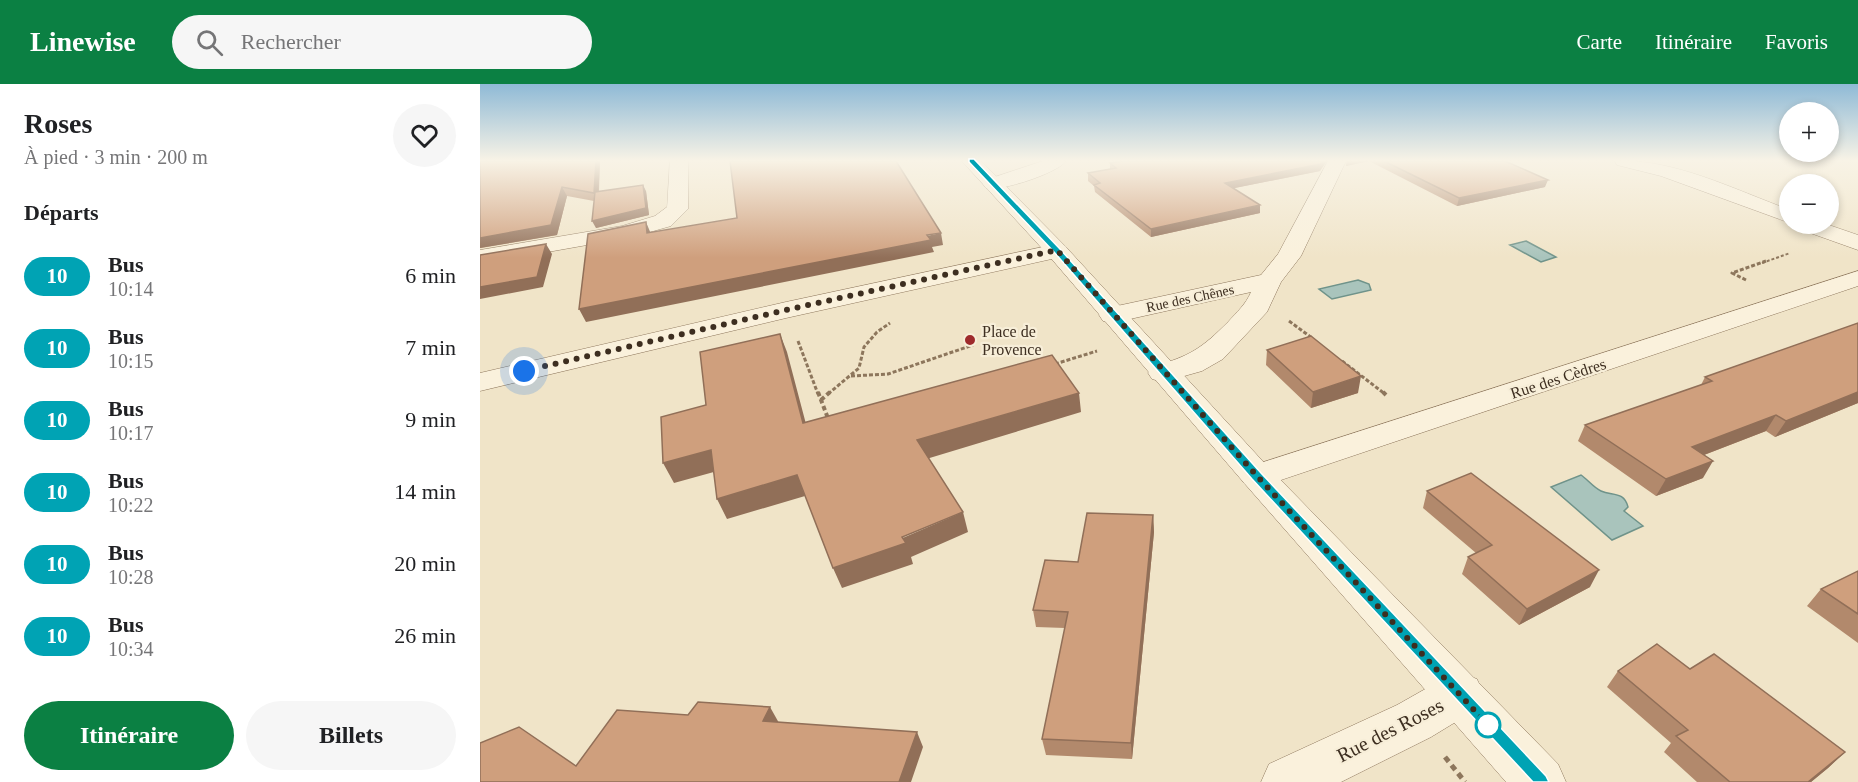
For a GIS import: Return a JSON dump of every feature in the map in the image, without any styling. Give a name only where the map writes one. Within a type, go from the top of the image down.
[{"type":"street","points":[[480,257],[624,232],[663,220],[677,209],[678,194]]},
{"type":"street","points":[[1003,194],[1057,250],[1163,373],[1257,476],[1540,782]]},
{"type":"street","name":"Rue des Chênes","points":[[1163,373],[1192,365],[1213,353],[1257,306],[1269,281],[1288,256],[1320,194]]},
{"type":"street","points":[[1726,194],[1779,213]]},
{"type":"street","points":[[1834,234],[1858,243]]},
{"type":"street","points":[[480,382],[786,310],[1057,250]]},
{"type":"street","name":"Rue des Cèdres","points":[[1257,476],[1858,278]]},
{"type":"street","name":"Rue des Chênes","points":[[1112,315],[1269,281]]},
{"type":"street","name":"Rue des Roses","points":[[1287,782],[1414,721],[1460,694]]},
{"type":"path","points":[[786,310],[832,429]]},
{"type":"path","points":[[1286,319],[1315,340]]},
{"type":"path","points":[[821,400],[859,368],[864,347],[877,332],[893,321]]},
{"type":"path","points":[[1053,364],[1137,341]]},
{"type":"path","points":[[850,376],[888,374],[973,345]]},
{"type":"path","points":[[1334,355],[1390,398]]},
{"type":"water","points":[[1526,241],[1556,257],[1541,262],[1510,245]]},
{"type":"water","points":[[1358,280],[1369,284],[1371,290],[1332,299],[1319,289]]},
{"type":"water","points":[[1581,475],[1598,490],[1624,498],[1628,507],[1624,511],[1643,526],[1612,540],[1551,487]]},
{"type":"building","points":[[480,194],[560,194],[551,225],[480,238]]},
{"type":"building","points":[[595,194],[644,194],[646,208],[592,221]]},
{"type":"building","points":[[734,194],[916,194],[941,233],[927,235],[931,240],[579,309],[588,234],[646,222],[647,233],[737,218]]},
{"type":"building","points":[[1105,194],[1242,194],[1260,205],[1151,229]]},
{"type":"building","points":[[1450,194],[1481,194],[1459,198]]},
{"type":"building","points":[[546,244],[537,277],[480,287],[480,255]]},
{"type":"building","points":[[1858,323],[1858,392],[1786,421],[1776,415],[1692,447],[1713,461],[1666,479],[1585,425],[1712,381],[1705,377]]},
{"type":"building","points":[[780,334],[803,423],[1052,355],[1079,393],[917,440],[963,512],[902,537],[906,543],[833,568],[797,475],[717,499],[711,450],[663,463],[661,417],[706,405],[700,352]]},
{"type":"building","points":[[1311,336],[1361,376],[1313,392],[1267,350]]},
{"type":"building","points":[[1471,473],[1599,570],[1527,609],[1468,557],[1492,545],[1427,491]]},
{"type":"building","points":[[1087,513],[1153,515],[1131,743],[1042,739],[1068,612],[1033,610],[1045,560],[1078,562]]},
{"type":"building","points":[[1858,571],[1858,614],[1821,589]]},
{"type":"building","points":[[1657,644],[1690,669],[1714,654],[1845,752],[1808,782],[1730,782],[1676,736],[1688,730],[1618,671]]},
{"type":"building","points":[[698,702],[770,707],[763,721],[917,732],[899,782],[480,782],[480,743],[519,727],[576,766],[617,710],[688,715]]},
{"type":"bus line","name":"10","points":[[1002,194],[1057,250],[1163,373],[1257,476],[1540,782]]},
{"type":"place","name":"Place de Provence","points":[[970,340]]},
{"type":"route","points":[[524,371],[1057,250],[1163,373],[1488,725]]}]
